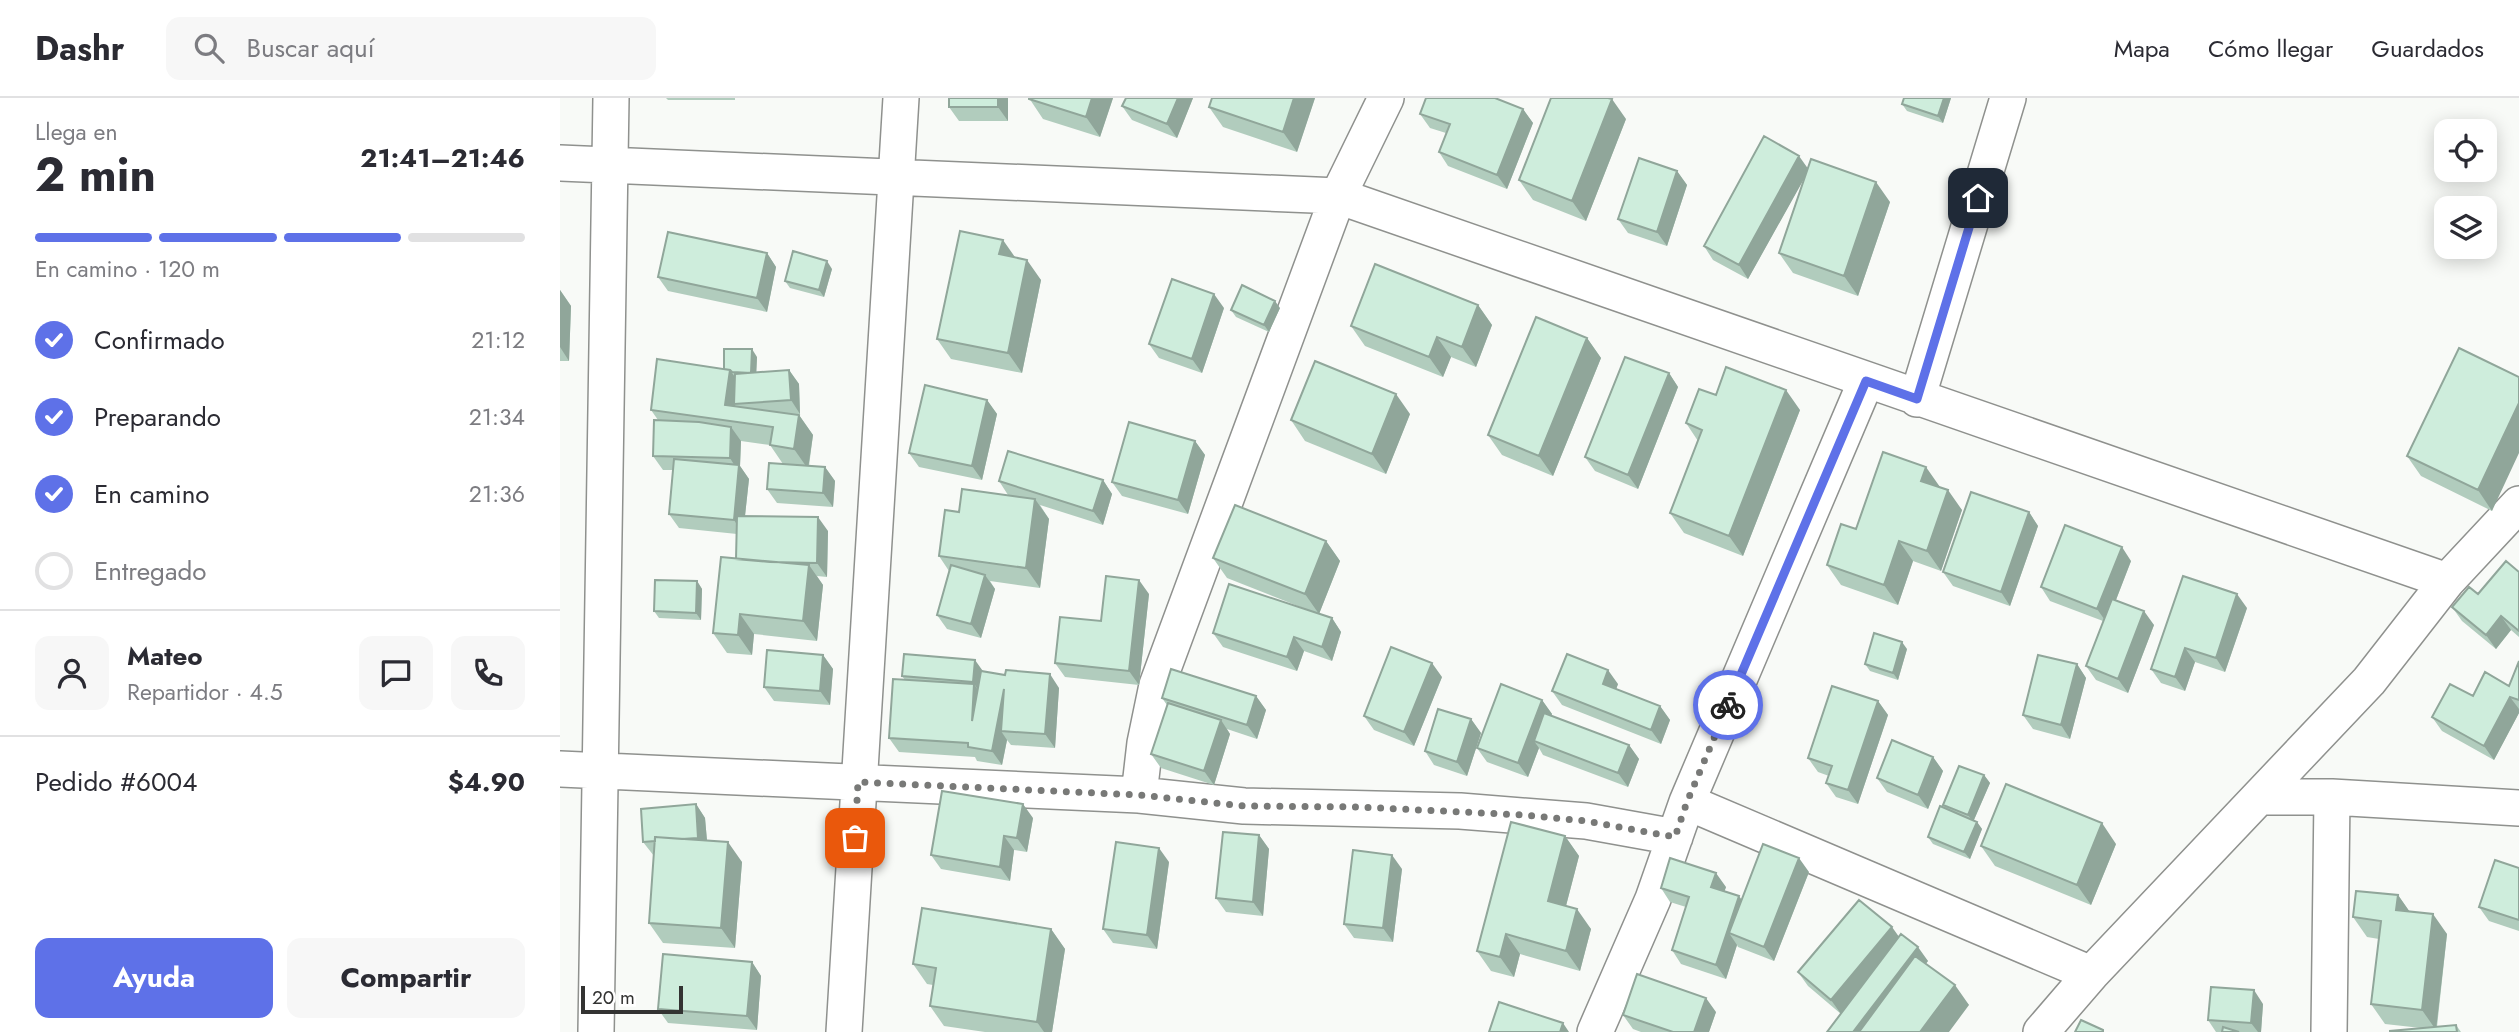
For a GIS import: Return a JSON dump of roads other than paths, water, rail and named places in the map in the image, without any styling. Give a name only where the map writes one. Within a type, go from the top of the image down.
[{"type":"street","points":[[596,1032],[611,98]]},
{"type":"street","points":[[844,1032],[901,98]]},
{"type":"street","points":[[1139,795],[1145,743],[1157,685],[1338,196],[1385,98]]},
{"type":"street","points":[[1917,399],[2008,98]]},
{"type":"street","points":[[560,163],[1338,196],[2447,582]]},
{"type":"street","points":[[1595,1032],[1653,899],[1687,802],[1866,381]]},
{"type":"street","points":[[2041,1032],[2091,974],[2369,681],[2447,582],[2519,504]]},
{"type":"street","points":[[560,769],[1139,795],[1244,806],[1359,807],[1524,815],[1586,821],[1675,837]]},
{"type":"street","points":[[2259,797],[2332,797],[2519,808]]},
{"type":"street","points":[[2329,1032],[2332,797]]},
{"type":"street","points":[[1687,802],[2091,974]]}]
